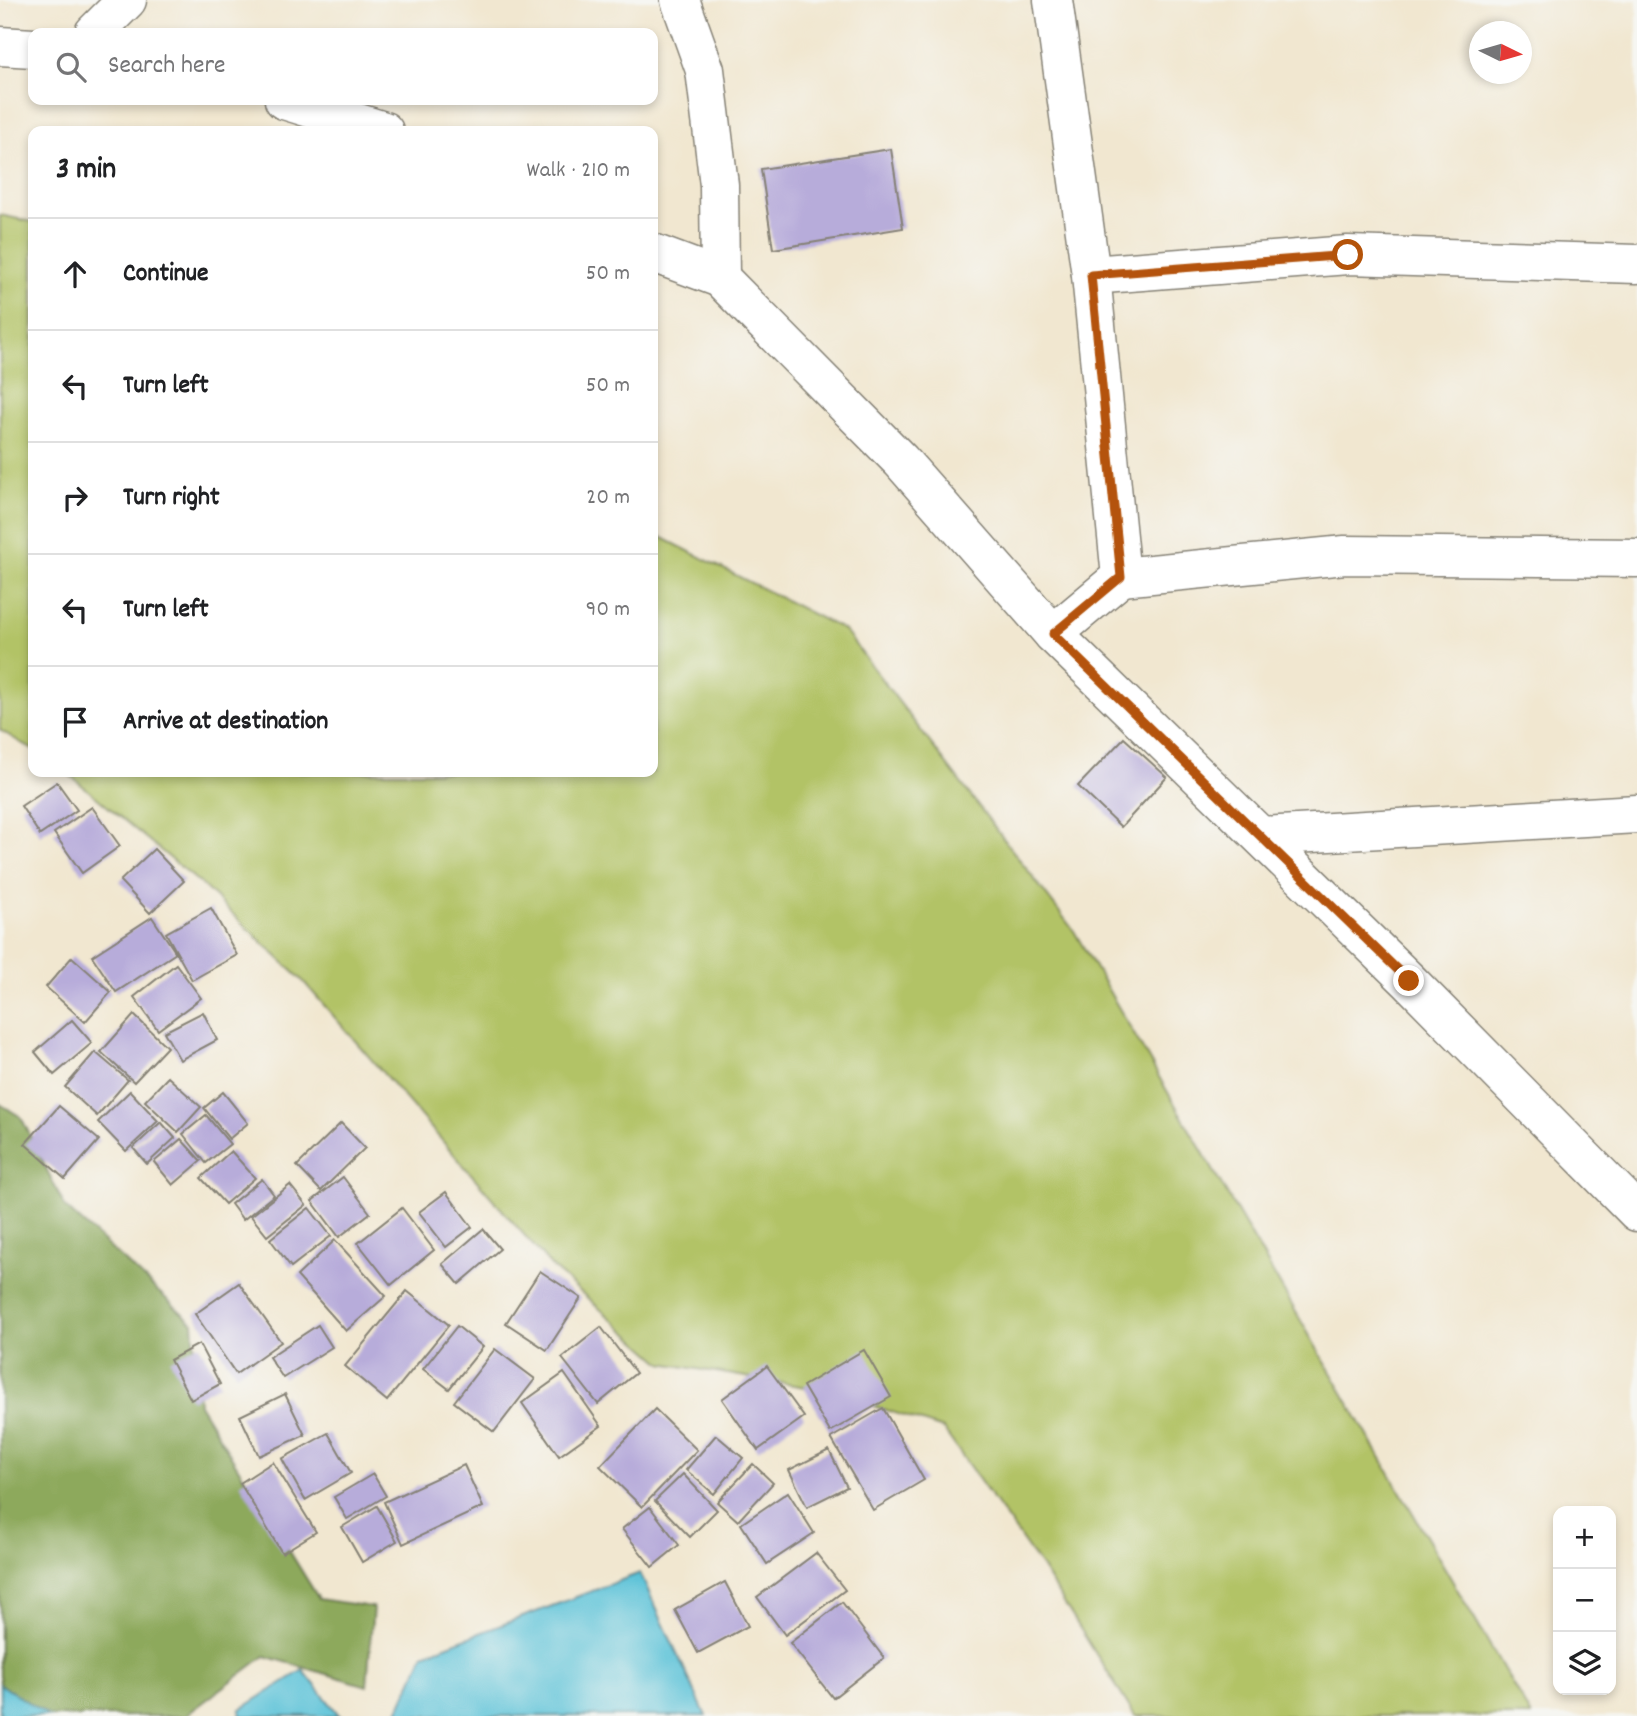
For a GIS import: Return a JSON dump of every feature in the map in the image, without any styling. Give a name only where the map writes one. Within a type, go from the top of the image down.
[{"type":"street","points":[[99,28],[127,0]]},
{"type":"street","points":[[680,0],[705,70],[719,186],[720,278]]},
{"type":"street","points":[[1053,0],[1091,275],[1121,577]]},
{"type":"street","points":[[0,46],[28,48]]},
{"type":"street","points":[[300,105],[368,126]]},
{"type":"street","points":[[658,255],[720,278],[901,461],[1053,634],[1418,991],[1637,1212]]},
{"type":"street","points":[[1091,275],[1348,255],[1637,264]]},
{"type":"street","points":[[1053,634],[1121,577],[1346,555],[1637,558]]},
{"type":"street","points":[[1261,836],[1637,814]]},
{"type":"green space","points":[[0,215],[28,221],[28,747],[0,730]]},
{"type":"green space","points":[[658,536],[844,630],[1074,931],[1531,1716],[1135,1716],[1042,1568],[943,1429],[829,1391],[662,1363],[552,1267],[303,981],[200,883],[72,777],[658,777]]},
{"type":"green space","points":[[0,1104],[21,1117],[65,1207],[193,1323],[199,1404],[319,1599],[373,1607],[367,1686],[265,1656],[185,1716],[49,1716],[0,1684]]},
{"type":"water","points":[[640,1573],[706,1716],[396,1716],[424,1654]]},
{"type":"water","points":[[303,1670],[340,1716],[240,1716],[241,1709]]},
{"type":"water","points":[[0,1684],[49,1716],[0,1716]]},
{"type":"building","points":[[891,149],[903,228],[773,249],[761,169]]},
{"type":"building","points":[[1124,738],[1167,777],[1121,827],[1078,786]]},
{"type":"building","points":[[57,782],[77,810],[40,835],[21,806]]},
{"type":"building","points":[[92,807],[120,846],[82,873],[54,833]]},
{"type":"building","points":[[154,849],[184,881],[150,913],[120,881]]},
{"type":"building","points":[[211,908],[237,955],[192,980],[166,933]]},
{"type":"building","points":[[152,917],[176,953],[116,992],[92,956]]},
{"type":"building","points":[[72,957],[111,992],[85,1022],[46,987]]},
{"type":"building","points":[[176,964],[201,998],[158,1030],[134,997]]},
{"type":"building","points":[[203,1012],[217,1040],[180,1060],[164,1032]]},
{"type":"building","points":[[134,1015],[167,1047],[134,1082],[101,1052]]},
{"type":"building","points":[[72,1020],[92,1043],[54,1075],[35,1052]]},
{"type":"building","points":[[95,1052],[128,1080],[97,1116],[65,1087]]},
{"type":"building","points":[[168,1077],[201,1107],[178,1132],[145,1101]]},
{"type":"building","points":[[130,1091],[158,1121],[126,1151],[98,1122]]},
{"type":"building","points":[[223,1092],[248,1123],[229,1139],[204,1108]]},
{"type":"building","points":[[59,1106],[99,1140],[65,1179],[25,1144]]},
{"type":"building","points":[[206,1115],[230,1144],[206,1163],[183,1134]]},
{"type":"building","points":[[161,1122],[175,1138],[147,1164],[133,1148]]},
{"type":"building","points":[[341,1123],[365,1148],[321,1191],[297,1166]]},
{"type":"building","points":[[181,1139],[201,1161],[173,1185],[154,1162]]},
{"type":"building","points":[[231,1151],[255,1178],[225,1204],[201,1178]]},
{"type":"building","points":[[343,1177],[370,1213],[339,1237],[312,1201]]},
{"type":"building","points":[[262,1179],[274,1195],[243,1220],[231,1204]]},
{"type":"building","points":[[290,1185],[306,1205],[267,1236],[251,1216]]},
{"type":"building","points":[[446,1192],[472,1227],[446,1247],[419,1212]]},
{"type":"building","points":[[309,1208],[331,1236],[291,1267],[270,1239]]},
{"type":"building","points":[[402,1208],[434,1250],[391,1285],[358,1243]]},
{"type":"building","points":[[483,1229],[500,1249],[459,1284],[442,1264]]},
{"type":"building","points":[[335,1240],[386,1296],[346,1331],[297,1276]]},
{"type":"building","points":[[540,1271],[581,1298],[547,1350],[506,1323]]},
{"type":"building","points":[[239,1283],[281,1342],[236,1374],[195,1314]]},
{"type":"building","points":[[407,1291],[449,1325],[387,1401],[345,1366]]},
{"type":"building","points":[[318,1325],[332,1347],[283,1378],[269,1357]]},
{"type":"building","points":[[457,1326],[483,1347],[449,1389],[423,1369]]},
{"type":"building","points":[[601,1327],[636,1373],[598,1404],[562,1358]]},
{"type":"building","points":[[199,1344],[220,1384],[191,1400],[170,1360]]},
{"type":"building","points":[[495,1349],[535,1379],[494,1432],[454,1402]]},
{"type":"building","points":[[864,1350],[891,1397],[830,1432],[803,1386]]},
{"type":"building","points":[[767,1366],[804,1417],[758,1450],[722,1399]]},
{"type":"building","points":[[564,1373],[601,1426],[559,1456],[522,1403]]},
{"type":"building","points":[[285,1394],[305,1435],[259,1456],[240,1416]]},
{"type":"building","points":[[883,1408],[924,1480],[873,1510],[831,1438]]},
{"type":"building","points":[[655,1409],[697,1450],[642,1507],[600,1466]]},
{"type":"building","points":[[328,1433],[351,1473],[305,1500],[282,1459]]},
{"type":"building","points":[[716,1435],[743,1458],[714,1494],[686,1470]]},
{"type":"building","points":[[829,1450],[847,1487],[807,1507],[789,1470]]},
{"type":"building","points":[[273,1462],[316,1532],[282,1553],[240,1483]]},
{"type":"building","points":[[753,1464],[773,1483],[738,1521],[717,1502]]},
{"type":"building","points":[[464,1465],[483,1507],[403,1544],[384,1502]]},
{"type":"building","points":[[373,1474],[386,1496],[347,1519],[334,1497]]},
{"type":"building","points":[[683,1474],[717,1510],[690,1537],[655,1501]]},
{"type":"building","points":[[788,1492],[814,1533],[767,1564],[741,1524]]},
{"type":"building","points":[[377,1506],[397,1541],[362,1562],[342,1527]]},
{"type":"building","points":[[650,1507],[679,1545],[652,1567],[622,1529]]},
{"type":"building","points":[[816,1553],[845,1590],[785,1635],[757,1597]]},
{"type":"building","points":[[725,1582],[748,1626],[698,1653],[675,1610]]},
{"type":"building","points":[[842,1602],[884,1658],[833,1698],[790,1643]]},
{"type":"route","points":[[1348,255],[1091,275],[1121,577],[1053,634],[1409,981]]}]
